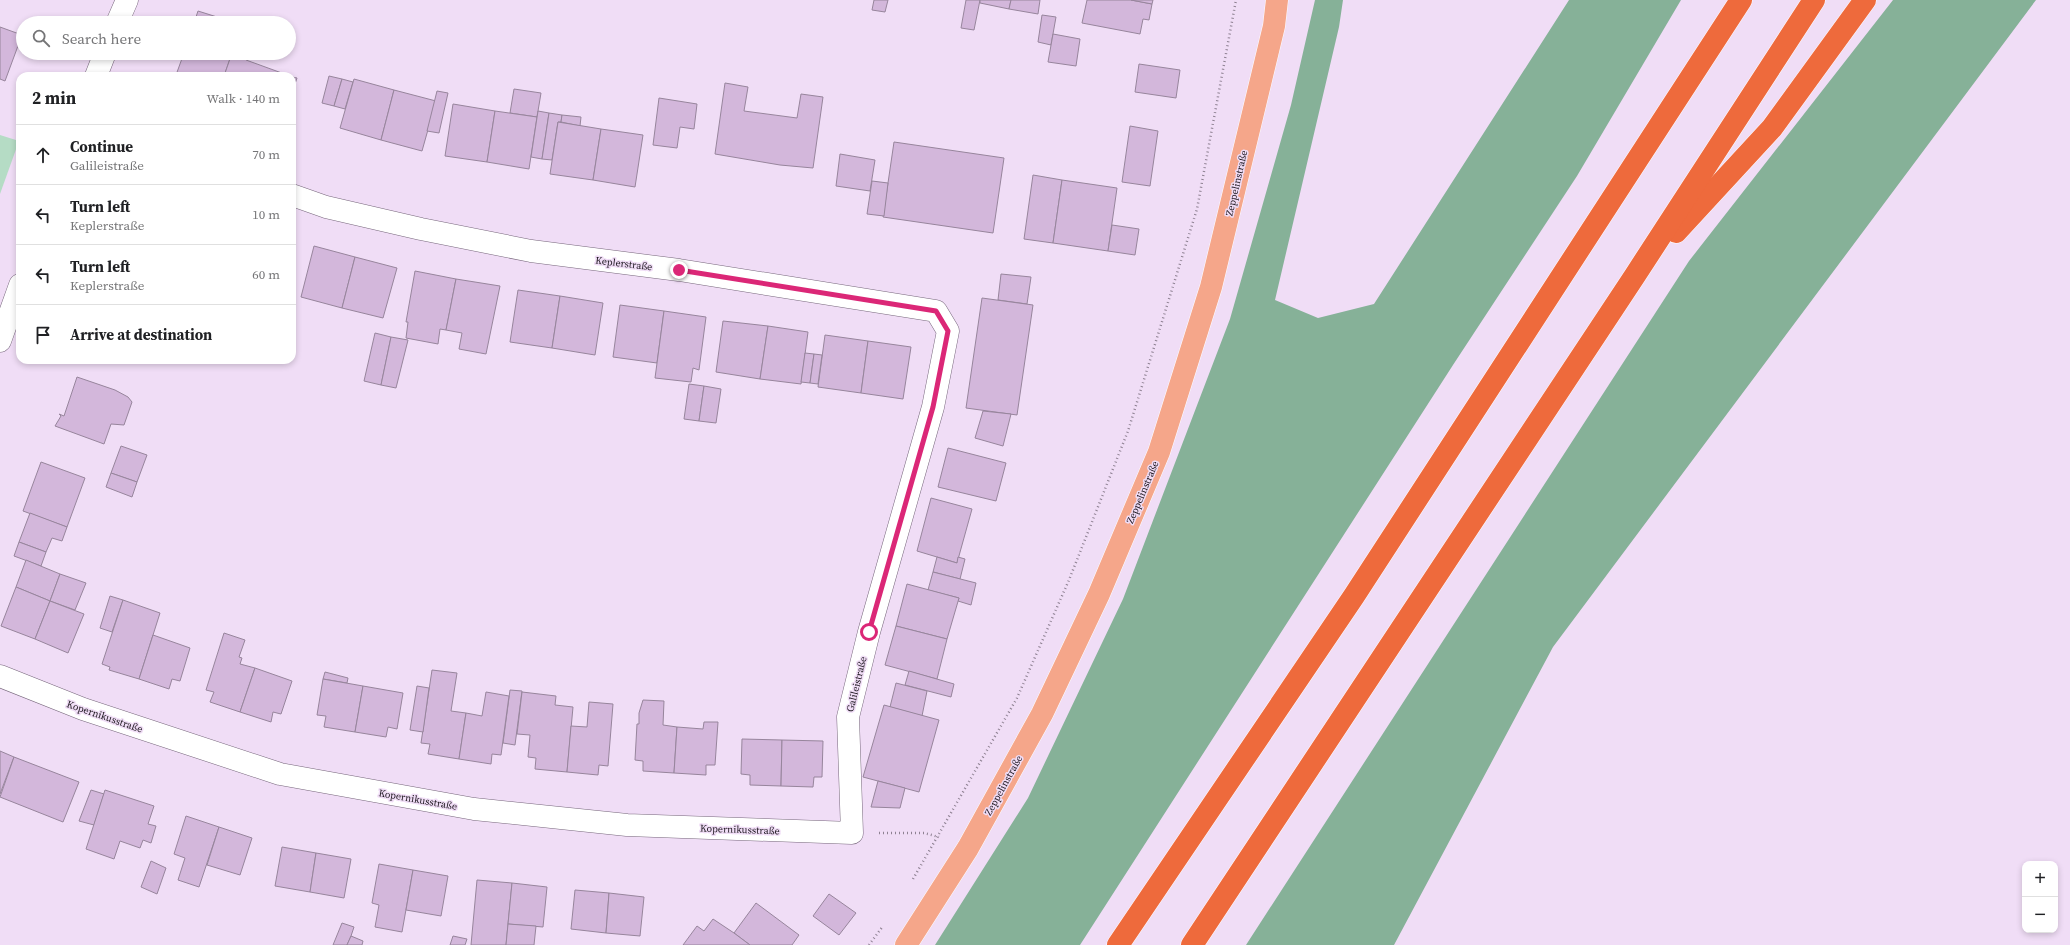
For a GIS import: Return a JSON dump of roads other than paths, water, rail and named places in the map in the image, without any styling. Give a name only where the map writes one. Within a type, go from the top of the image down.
[{"type":"highway","points":[[1118,945],[1354,596],[1741,0]]},
{"type":"highway","points":[[1192,945],[1634,277],[1814,0]]},
{"type":"highway","points":[[1634,277],[1772,128],[1865,0]]},
{"type":"main road","name":"Zeppelinstraße","points":[[906,945],[968,848],[1042,714],[1099,594],[1159,452],[1211,287],[1274,26],[1278,0]]},
{"type":"street","points":[[120,16],[127,0]]},
{"type":"street","points":[[98,72],[102,60]]},
{"type":"street","name":"Keplerstraße","points":[[296,197],[326,207],[406,226],[531,251],[679,270],[936,311],[948,331]]},
{"type":"street","points":[[0,341],[16,296]]},
{"type":"street","name":"Galileistraße","points":[[852,833],[848,717],[869,632],[933,407],[948,331]]},
{"type":"street","name":"Kopernikusstraße","points":[[0,676],[83,709],[288,775],[474,809],[628,825],[852,833]]}]
